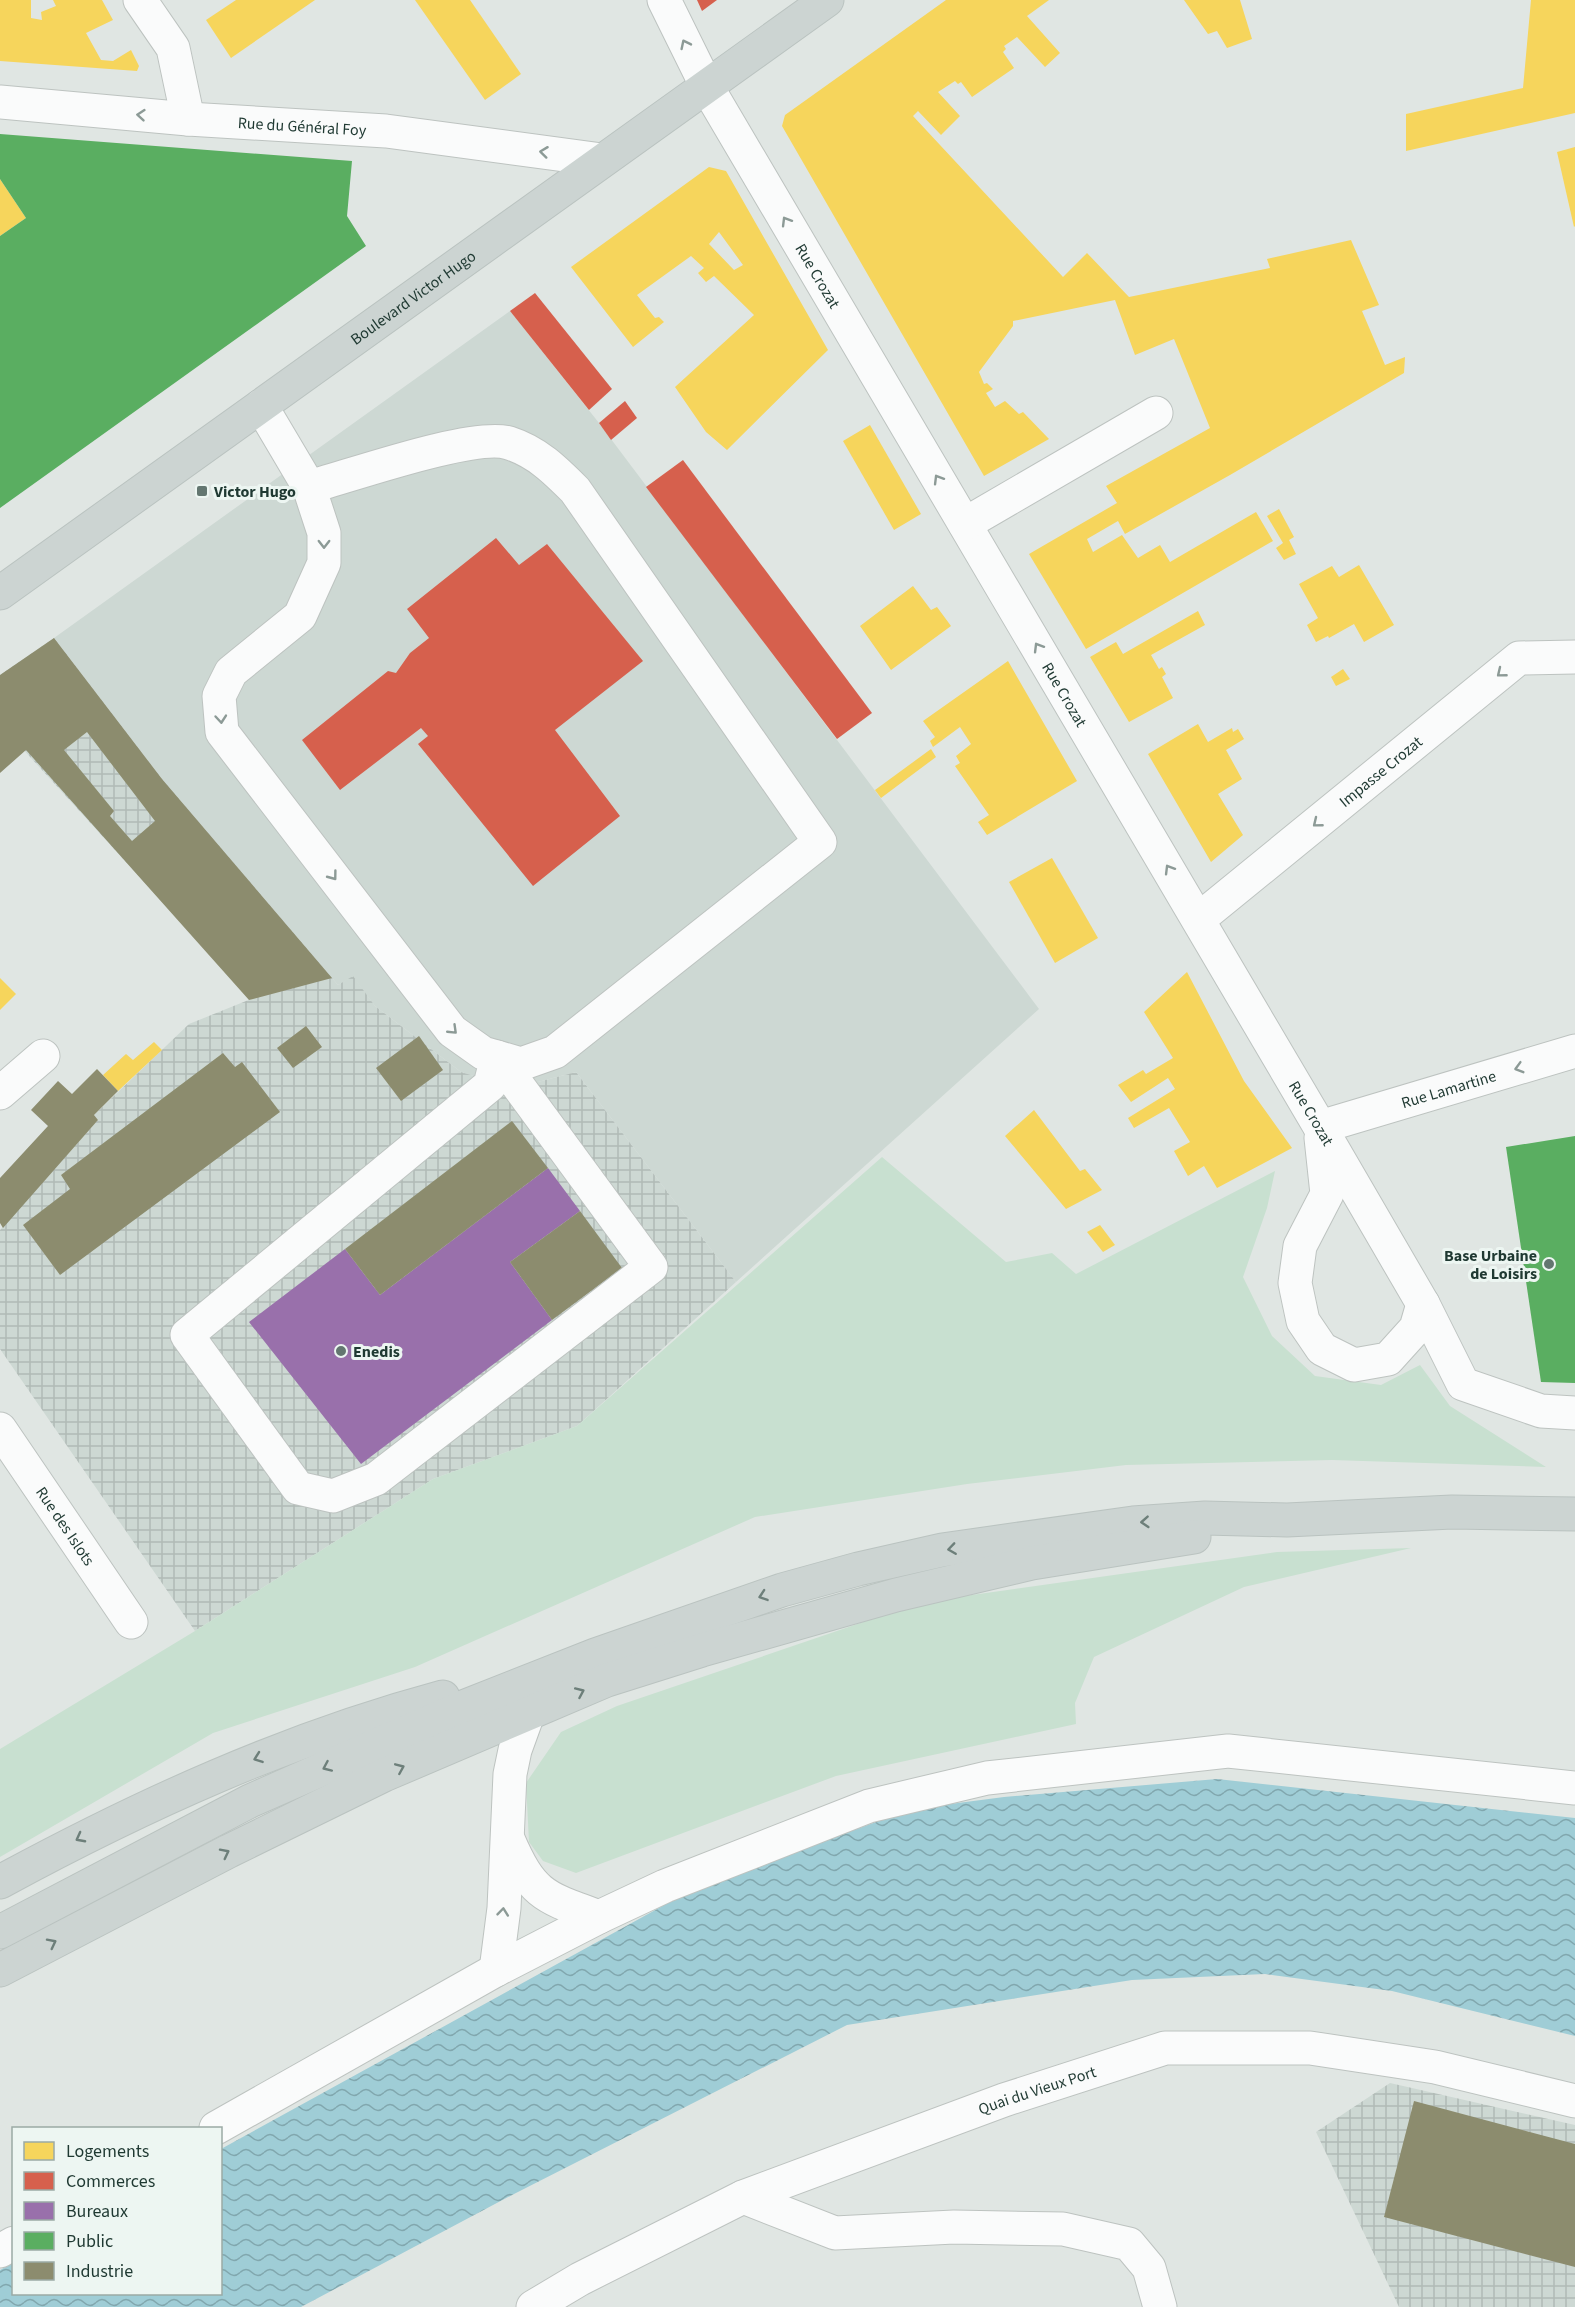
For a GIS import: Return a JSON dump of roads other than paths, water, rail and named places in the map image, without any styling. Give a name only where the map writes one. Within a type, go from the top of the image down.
[{"type":"main road","name":"Boulevard Victor Hugo","points":[[0,593],[827,0]]},
{"type":"main road","points":[[0,1932],[250,1801],[463,1707],[595,1655],[782,1590],[858,1569],[942,1550],[1133,1523],[1205,1518],[1287,1520],[1452,1512],[1575,1514]]},
{"type":"main road","points":[[0,1970],[229,1851],[384,1775],[607,1680],[702,1650],[896,1595],[1032,1563],[1287,1520]]},
{"type":"main road","points":[[0,1882],[87,1834],[250,1761],[425,1702],[595,1655]]},
{"type":"street","points":[[140,0],[173,48],[188,119]]},
{"type":"street","name":"Rue Crozat","points":[[664,0],[707,87],[1199,919],[1423,1304],[1463,1384],[1541,1411],[1575,1413]]},
{"type":"street","name":"Rue du Général Foy","points":[[0,102],[188,119],[386,131],[602,160]]},
{"type":"street","points":[[261,406],[309,488],[324,532],[324,563],[300,616],[231,672],[219,696],[222,732],[452,1031],[483,1053],[521,1064],[555,1052],[820,842],[575,490],[545,460],[507,442],[463,443],[309,488]]},
{"type":"street","points":[[965,524],[1156,414]]},
{"type":"street","name":"Impasse Crozat","points":[[1199,919],[1520,658],[1575,657]]},
{"type":"street","name":"Rue Lamartine","points":[[1320,1127],[1575,1051]]},
{"type":"street","points":[[0,1093],[43,1056]]},
{"type":"street","points":[[497,1057],[651,1266],[376,1479],[333,1496],[298,1488],[187,1335],[490,1085],[497,1057]]},
{"type":"street","points":[[1320,1127],[1327,1194],[1300,1246],[1295,1283],[1303,1321],[1322,1349],[1354,1365],[1388,1359],[1416,1328],[1423,1304]]},
{"type":"street","name":"Rue des Islots","points":[[0,1429],[131,1622]]},
{"type":"street","points":[[496,1970],[504,1908],[510,1774],[514,1750],[528,1714]]},
{"type":"street","points":[[218,2127],[496,1970],[599,1917],[665,1886],[869,1806],[987,1778],[1228,1750],[1575,1788]]},
{"type":"street","points":[[508,1839],[522,1871],[547,1898],[599,1917]]},
{"type":"street","name":"Quai du Vieux Port","points":[[534,2307],[580,2279],[742,2197],[1004,2100],[1166,2048],[1310,2048],[1435,2067],[1575,2101]]},
{"type":"street","points":[[742,2197],[835,2233],[954,2227],[1063,2229],[1129,2244],[1149,2268],[1160,2307]]},
{"type":"water","points":[[1217,1779],[1575,1818],[1575,2036],[1392,1991],[1265,1974],[1132,1980],[847,2025],[514,2194],[301,2307],[0,2307],[0,2270],[12,2264],[12,2295],[222,2295],[222,2148],[699,1886],[912,1809],[1004,1797]]},
{"type":"place","name":"Victor Hugo","points":[[202,491]]},
{"type":"place","name":"Base Urbaine de Loisirs","points":[[1549,1264]]},
{"type":"place","name":"Enedis","points":[[341,1351]]}]
